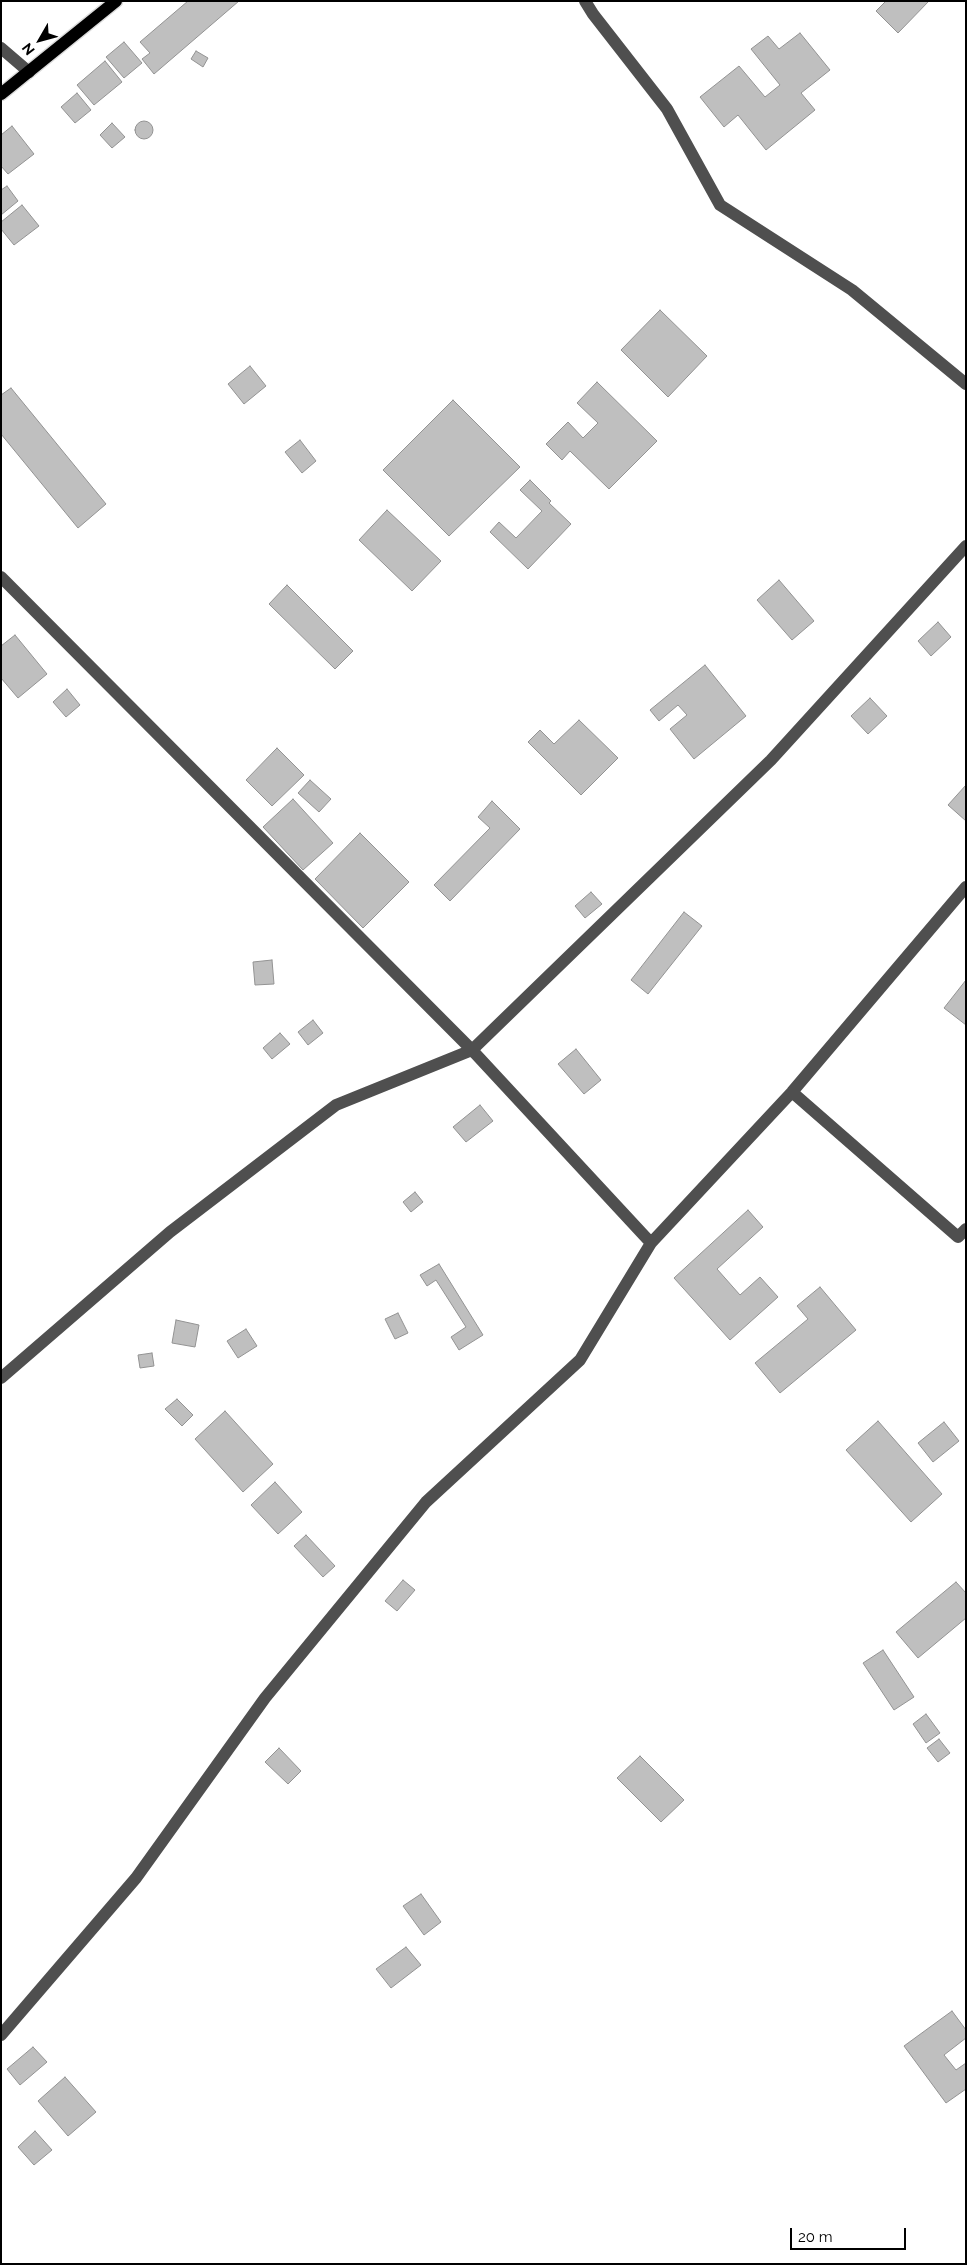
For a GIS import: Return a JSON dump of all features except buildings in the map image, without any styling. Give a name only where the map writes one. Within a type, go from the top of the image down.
[{"type":"main road","points":[[1,94],[116,1]]},
{"type":"street","points":[[585,1],[592,14],[667,109],[720,205],[852,290],[966,384]]},
{"type":"street","points":[[1,48],[29,72]]},
{"type":"street","points":[[1,1378],[170,1232],[336,1105],[472,1050],[771,760],[966,546]]},
{"type":"street","points":[[1,577],[472,1050],[651,1243]]},
{"type":"street","points":[[1,2035],[136,1878],[265,1698],[426,1502],[580,1360],[651,1243],[792,1092],[966,887]]},
{"type":"street","points":[[792,1092],[958,1237],[966,1229]]}]
